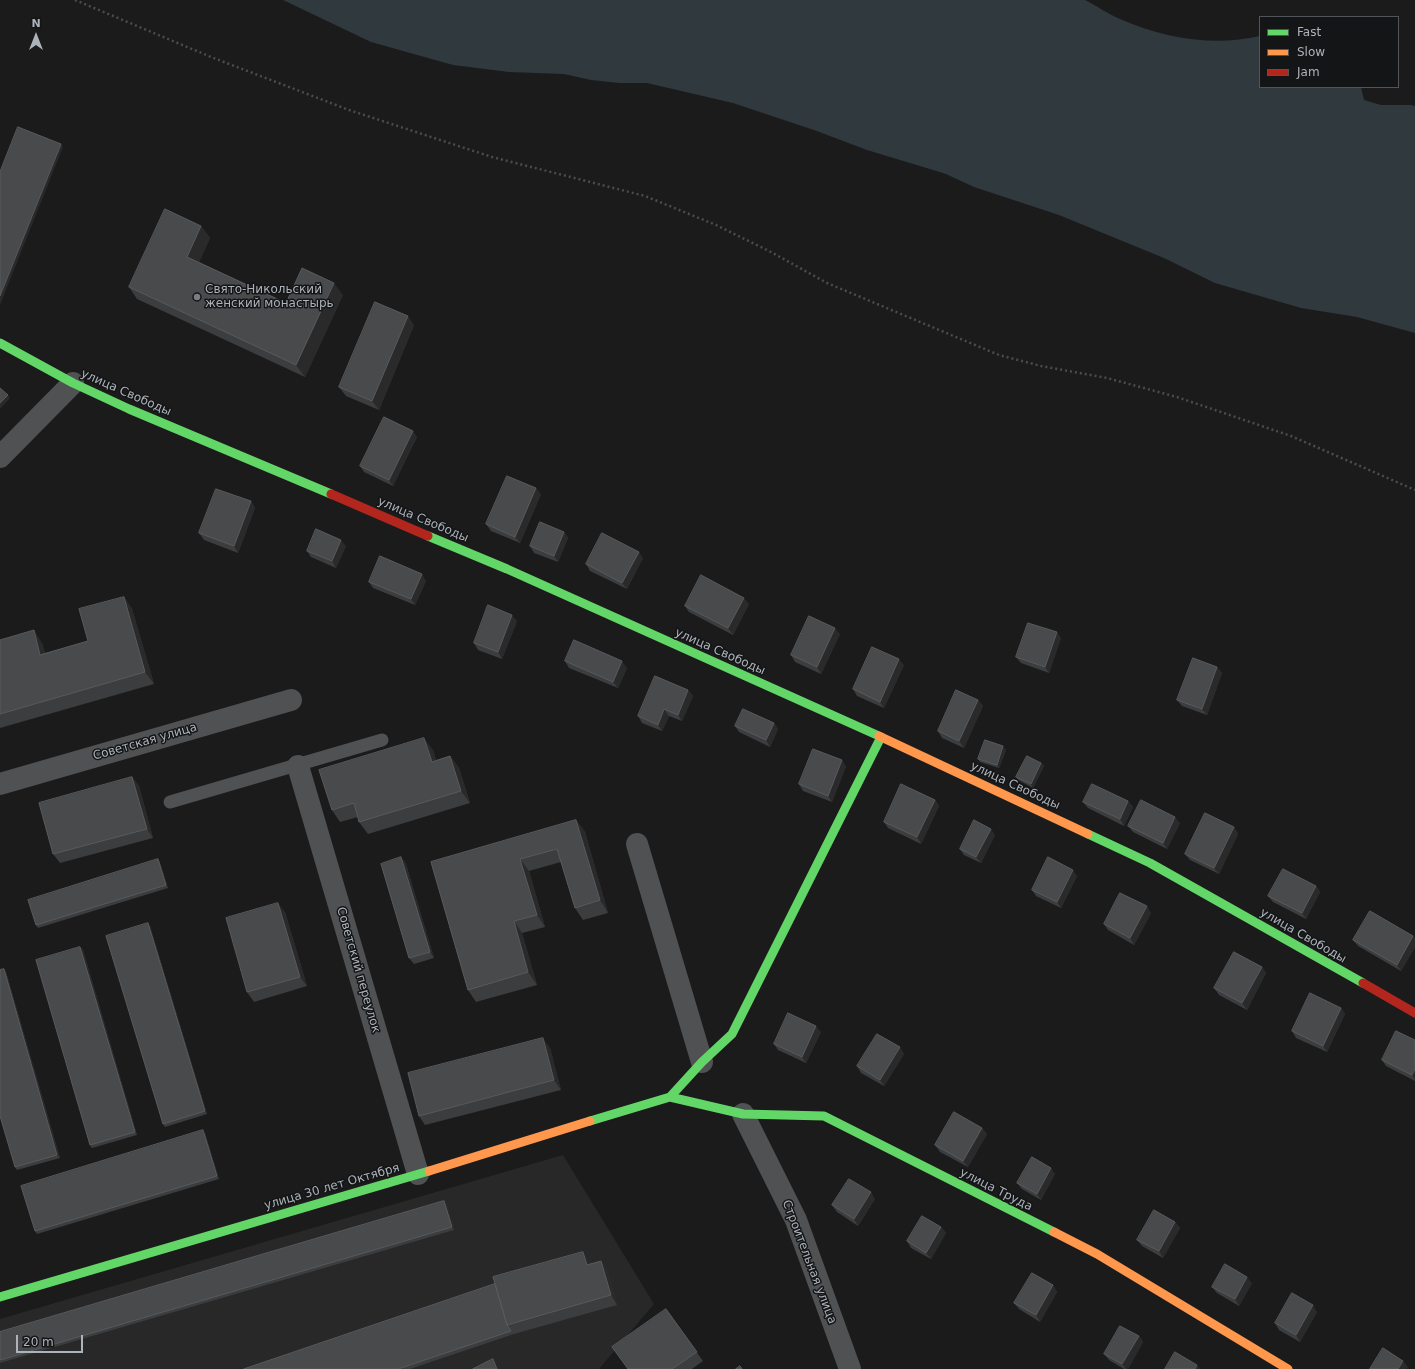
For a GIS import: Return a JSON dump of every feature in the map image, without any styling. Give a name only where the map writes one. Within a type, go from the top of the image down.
[{"type":"street","name":"улица Свободы","points":[[0,343],[73,383],[129,409],[506,569],[880,737],[1150,863],[1415,1013]]},
{"type":"street","points":[[0,457],[73,383]]},
{"type":"street","name":"Советская улица","points":[[0,784],[291,700]]},
{"type":"street","points":[[670,1097],[702,1062],[732,1034],[880,737]]},
{"type":"street","name":"Советский переулок","points":[[298,766],[418,1174]]},
{"type":"street","points":[[637,844],[702,1062]]},
{"type":"street","name":"улица 30 лет Октября","points":[[1,1293],[418,1174],[670,1097]]},
{"type":"street","name":"улица Труда","points":[[670,1097],[743,1114],[824,1116],[1097,1254],[1288,1369]]},
{"type":"street","name":"Строительная улица","points":[[743,1114],[796,1220],[850,1369]]},
{"type":"lane","points":[[170,802],[298,766],[382,740]]},
{"type":"path","points":[[75,0],[211,57],[349,110],[492,157],[644,196],[716,225],[771,252],[828,283],[999,355],[1041,366],[1107,378],[1177,397],[1290,436],[1415,490]]},
{"type":"shaded area","points":[[283,0],[1085,0],[1111,15],[1136,26],[1171,36],[1189,39],[1225,41],[1259,36],[1259,88],[1361,88],[1364,100],[1381,105],[1415,106],[1415,333],[1357,317],[1301,308],[1215,283],[1164,258],[1059,215],[974,187],[946,174],[867,150],[814,130],[733,103],[647,83],[619,83],[591,80],[564,74],[509,72],[453,65],[371,42]]},
{"type":"shaded area","points":[[563,1155],[654,1304],[599,1369],[0,1369],[0,1319]]},
{"type":"building","points":[[18,127],[61,144],[0,296],[0,172]]},
{"type":"building","name":"Свято-Никольский женский монастырь","points":[[165,209],[201,226],[187,257],[286,303],[302,268],[334,283],[296,365],[129,287]]},
{"type":"building","points":[[375,302],[408,316],[372,401],[339,387]]},
{"type":"building","points":[[0,388],[8,395],[0,403]]},
{"type":"building","points":[[384,417],[413,431],[389,480],[360,466]]},
{"type":"building","points":[[507,476],[536,488],[515,537],[486,524]]},
{"type":"building","points":[[216,489],[251,501],[234,546],[199,533]]},
{"type":"building","points":[[540,522],[564,532],[554,556],[530,546]]},
{"type":"building","points":[[316,529],[341,540],[332,561],[307,551]]},
{"type":"building","points":[[602,533],[639,552],[622,583],[586,564]]},
{"type":"building","points":[[380,556],[422,574],[411,599],[369,582]]},
{"type":"building","points":[[701,575],[744,598],[728,628],[685,606]]},
{"type":"building","points":[[124,597],[145,672],[0,714],[0,640],[34,630],[40,655],[88,641],[79,609]]},
{"type":"building","points":[[488,605],[512,615],[498,652],[474,643]]},
{"type":"building","points":[[809,616],[835,628],[817,667],[791,655]]},
{"type":"building","points":[[1028,623],[1057,632],[1045,667],[1016,657]]},
{"type":"building","points":[[574,640],[622,661],[613,682],[565,661]]},
{"type":"building","points":[[872,647],[899,659],[880,702],[853,689]]},
{"type":"building","points":[[1193,658],[1217,667],[1202,709],[1177,700]]},
{"type":"building","points":[[655,676],[688,690],[678,715],[664,709],[658,725],[638,716]]},
{"type":"building","points":[[956,690],[978,700],[959,741],[938,731]]},
{"type":"building","points":[[743,709],[774,723],[766,740],[735,726]]},
{"type":"building","points":[[424,738],[432,762],[450,756],[461,791],[359,822],[354,803],[332,810],[319,770]]},
{"type":"building","points":[[985,740],[1003,746],[997,765],[978,759]]},
{"type":"building","points":[[813,749],[842,760],[828,796],[799,784]]},
{"type":"building","points":[[1027,756],[1041,763],[1031,784],[1016,777]]},
{"type":"building","points":[[132,777],[147,829],[53,854],[39,803]]},
{"type":"building","points":[[901,784],[935,800],[917,837],[884,822]]},
{"type":"building","points":[[1092,784],[1128,801],[1120,819],[1083,802]]},
{"type":"building","points":[[1141,800],[1175,817],[1163,843],[1128,826]]},
{"type":"building","points":[[1205,813],[1234,827],[1214,868],[1185,854]]},
{"type":"building","points":[[576,820],[600,900],[575,908],[557,849],[520,859],[537,915],[514,921],[528,972],[468,990],[431,862]]},
{"type":"building","points":[[974,820],[991,829],[976,857],[960,849]]},
{"type":"building","points":[[401,857],[430,952],[409,958],[381,864]]},
{"type":"building","points":[[1048,857],[1073,870],[1057,902],[1032,890]]},
{"type":"building","points":[[158,859],[166,885],[36,925],[28,900]]},
{"type":"building","points":[[1283,869],[1316,886],[1302,913],[1268,896]]},
{"type":"building","points":[[1120,893],[1147,906],[1130,938],[1104,924]]},
{"type":"building","points":[[278,903],[300,977],[247,992],[226,918]]},
{"type":"building","points":[[1370,911],[1413,936],[1397,965],[1353,940]]},
{"type":"building","points":[[148,923],[205,1111],[163,1124],[106,936]]},
{"type":"building","points":[[80,947],[135,1132],[90,1145],[36,960]]},
{"type":"building","points":[[1234,952],[1262,967],[1242,1003],[1214,988]]},
{"type":"building","points":[[4,969],[57,1155],[15,1167],[0,1116],[0,970]]},
{"type":"building","points":[[1310,993],[1341,1008],[1323,1046],[1292,1031]]},
{"type":"building","points":[[788,1013],[816,1026],[802,1057],[774,1044]]},
{"type":"building","points":[[1396,1031],[1415,1040],[1415,1069],[1412,1075],[1382,1060]]},
{"type":"building","points":[[877,1034],[900,1047],[880,1080],[857,1066]]},
{"type":"building","points":[[543,1038],[554,1080],[419,1116],[408,1073]]},
{"type":"building","points":[[954,1112],[982,1128],[963,1161],[935,1145]]},
{"type":"building","points":[[203,1130],[217,1176],[35,1231],[21,1186]]},
{"type":"building","points":[[1032,1157],[1051,1168],[1037,1194],[1017,1183]]},
{"type":"building","points":[[849,1179],[871,1192],[854,1219],[832,1205]]},
{"type":"building","points":[[444,1201],[452,1227],[0,1360],[0,1332]]},
{"type":"building","points":[[1154,1210],[1175,1222],[1159,1251],[1137,1240]]},
{"type":"building","points":[[922,1216],[941,1227],[926,1253],[907,1241]]},
{"type":"building","points":[[583,1252],[587,1265],[601,1261],[611,1295],[507,1325],[493,1277]]},
{"type":"building","points":[[1225,1264],[1247,1277],[1235,1299],[1212,1287]]},
{"type":"building","points":[[1032,1273],[1053,1285],[1036,1315],[1014,1303]]},
{"type":"building","points":[[495,1284],[507,1325],[511,1331],[398,1369],[244,1369]]},
{"type":"building","points":[[1292,1293],[1313,1305],[1296,1335],[1275,1323]]},
{"type":"building","points":[[666,1309],[697,1352],[672,1369],[628,1369],[612,1347]]},
{"type":"building","points":[[1120,1326],[1139,1336],[1122,1364],[1104,1354]]},
{"type":"building","points":[[1383,1348],[1403,1361],[1398,1369],[1370,1369]]},
{"type":"building","points":[[1175,1352],[1197,1365],[1195,1369],[1165,1369]]},
{"type":"building","points":[[493,1359],[497,1369],[473,1369]]},
{"type":"traffic: fast","points":[[0,343],[73,383],[129,409],[331,494]]},
{"type":"traffic: fast","points":[[428,536],[507,569],[879,736]]},
{"type":"traffic: fast","points":[[670,1097],[702,1062],[732,1034],[881,737]]},
{"type":"traffic: fast","points":[[1088,834],[1150,863],[1363,983]]},
{"type":"traffic: fast","points":[[670,1097],[743,1114],[824,1116],[1054,1232]]},
{"type":"traffic: fast","points":[[590,1121],[670,1097]]},
{"type":"traffic: fast","points":[[0,1297],[429,1171]]},
{"type":"traffic: slow","points":[[879,736],[1088,834]]},
{"type":"traffic: slow","points":[[429,1171],[590,1121]]},
{"type":"traffic: slow","points":[[1054,1232],[1097,1254],[1288,1369]]},
{"type":"traffic: jam","points":[[331,494],[428,536]]},
{"type":"traffic: jam","points":[[1363,983],[1415,1013]]},
{"type":"place","name":"Свято-Никольский женский монастырь","points":[[197,297]]}]
